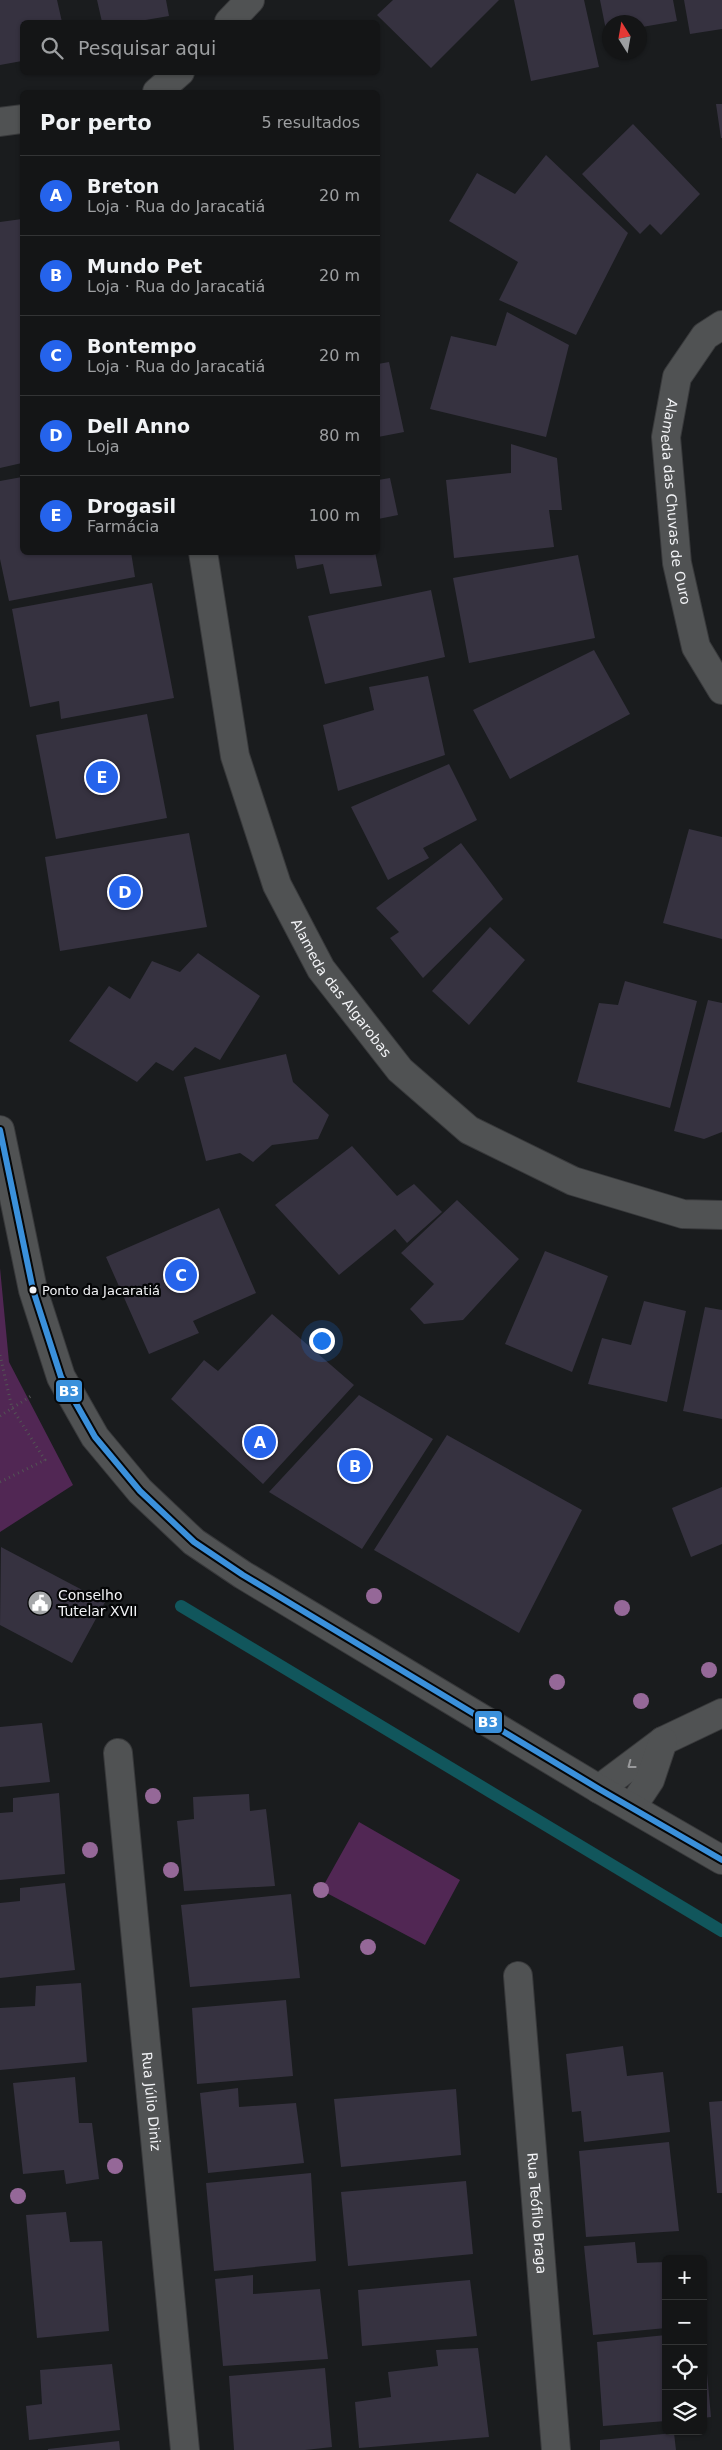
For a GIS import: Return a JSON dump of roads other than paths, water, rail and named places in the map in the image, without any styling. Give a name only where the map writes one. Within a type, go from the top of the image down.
[{"type":"street","points":[[231,20],[250,0]]},
{"type":"street","points":[[159,90],[177,75]]},
{"type":"street","points":[[0,122],[20,120]]},
{"type":"street","name":"Alameda das Chuvas de Ouro","points":[[722,325],[704,336],[677,377],[666,437],[677,563],[696,647],[722,690]]},
{"type":"street","name":"Alameda das Algarobas","points":[[203,555],[235,756],[277,885],[321,969],[394,1063],[468,1130],[573,1181],[682,1214],[722,1216]]},
{"type":"street","points":[[0,1130],[33,1290],[61,1376],[95,1437],[140,1491],[194,1542],[243,1575],[599,1789],[722,1860]]},
{"type":"street","points":[[599,1789],[663,1741],[722,1713]]},
{"type":"street","points":[[632,1807],[650,1780],[663,1741]]},
{"type":"street","name":"Rua Júlio Diniz","points":[[118,1753],[184,2450]]},
{"type":"street","name":"Rua Teófilo Braga","points":[[518,1976],[556,2450]]},
{"type":"waterway","points":[[181,1606],[722,1931]]},
{"type":"place","name":"Drogasil","points":[[102,777]]},
{"type":"place","name":"Dell Anno","points":[[125,892]]},
{"type":"place","name":"Bontempo","points":[[181,1275]]},
{"type":"place","name":"Ponto da Jacaratiá","points":[[33,1290]]},
{"type":"place","name":"Breton","points":[[260,1442]]},
{"type":"place","name":"Mundo Pet","points":[[355,1466]]},
{"type":"place","name":"Conselho Tutelar XVII","points":[[40,1603]]}]
